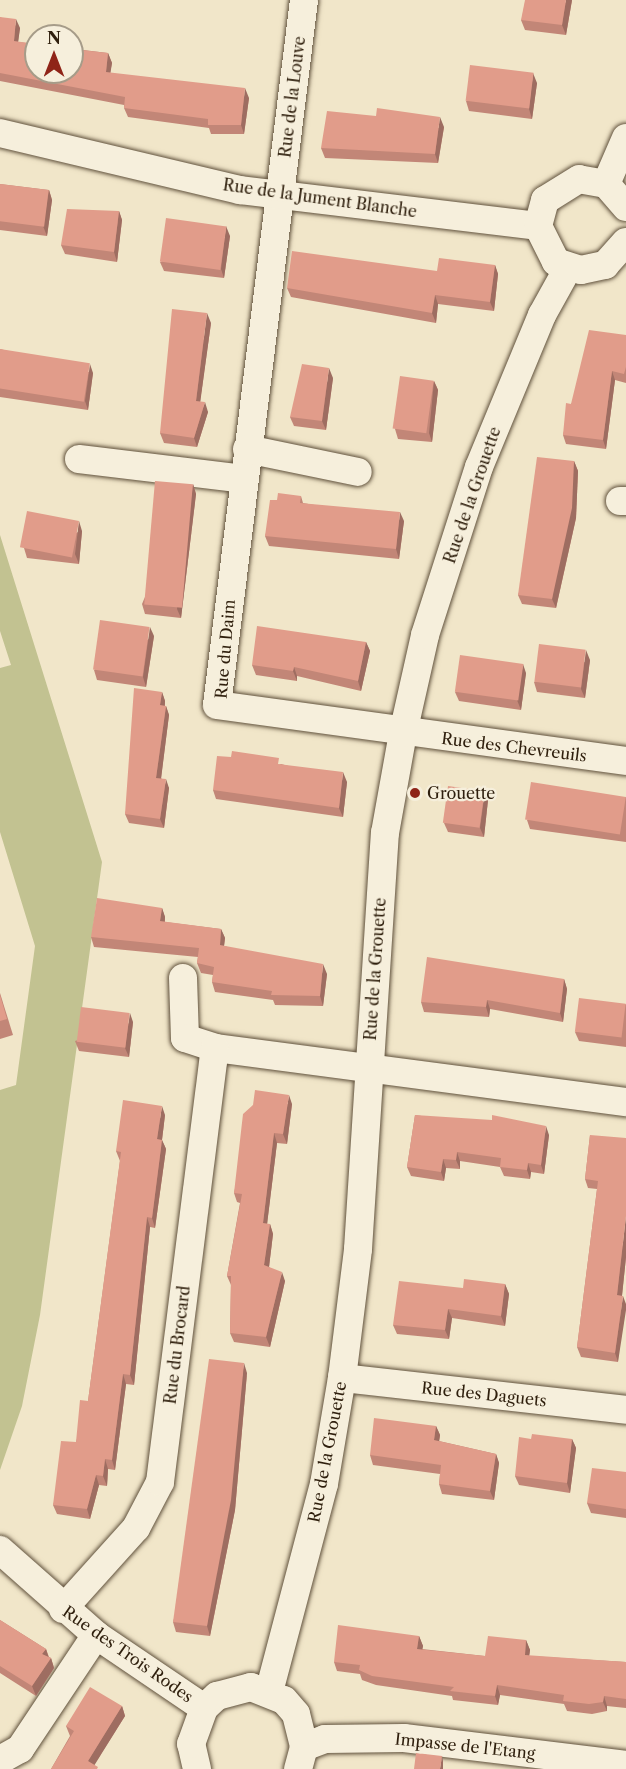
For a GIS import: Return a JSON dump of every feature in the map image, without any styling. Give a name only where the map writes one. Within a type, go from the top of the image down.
[{"type":"street","name":"Rue de la Louve","points":[[279,195],[304,0]]},
{"type":"street","name":"Rue de la Jument Blanche","points":[[0,134],[279,195],[538,226]]},
{"type":"street","points":[[606,184],[626,138]]},
{"type":"street","points":[[626,207],[606,184],[579,179],[554,189],[538,226],[547,251],[568,268],[605,265],[626,242]]},
{"type":"street","name":"Rue du Daim","points":[[279,195],[217,705],[403,733]]},
{"type":"street","name":"Rue de la Grouette","points":[[269,1692],[324,1484],[342,1378],[358,1249],[385,833],[403,733],[425,635],[479,467],[542,315],[568,268]]},
{"type":"street","points":[[247,449],[358,472]]},
{"type":"street","points":[[79,459],[244,479]]},
{"type":"street","name":"Rue des Chevreuils","points":[[403,733],[626,760]]},
{"type":"street","points":[[183,978],[185,1038],[215,1048],[369,1066],[626,1102]]},
{"type":"street","name":"Rue du Brocard","points":[[63,1609],[136,1528],[160,1482],[215,1048]]},
{"type":"street","name":"Rue des Daguets","points":[[342,1378],[626,1410]]},
{"type":"street","name":"Rue des Trois Rodes","points":[[0,1550],[63,1609],[96,1635],[204,1708]]},
{"type":"street","points":[[0,1760],[20,1749],[96,1635]]},
{"type":"street","points":[[197,1769],[190,1744],[204,1708],[233,1689],[269,1692],[296,1714],[301,1758]]},
{"type":"street","name":"Impasse de l'Etang","points":[[301,1758],[325,1739],[404,1738],[626,1765]]},
{"type":"green space","points":[[0,535],[102,862],[40,1315],[22,1406],[0,1470],[0,1090],[16,1085],[35,946],[0,832],[0,668],[11,665],[0,631]]},
{"type":"building","points":[[525,0],[566,0],[562,25],[521,20]]},
{"type":"building","points":[[0,17],[16,19],[14,41],[24,42],[24,78],[0,73]]},
{"type":"building","points":[[84,50],[108,53],[106,72],[245,88],[241,125],[208,125],[208,119],[124,108],[125,97],[57,84],[84,84]]},
{"type":"building","points":[[470,65],[534,73],[529,109],[466,101]]},
{"type":"building","points":[[377,108],[440,117],[435,154],[321,148],[327,111],[376,116]]},
{"type":"building","points":[[0,184],[49,190],[44,227],[0,221]]},
{"type":"building","points":[[67,209],[119,211],[114,252],[61,245]]},
{"type":"building","points":[[166,218],[226,226],[220,270],[160,262]]},
{"type":"building","points":[[292,251],[437,271],[439,258],[495,265],[490,302],[435,295],[432,313],[287,288]]},
{"type":"building","points":[[172,309],[207,313],[196,401],[205,402],[194,438],[160,433]]},
{"type":"building","points":[[589,330],[626,335],[626,367],[624,374],[612,371],[603,440],[563,435],[566,403],[571,404]]},
{"type":"building","points":[[0,349],[90,363],[84,402],[0,388]]},
{"type":"building","points":[[302,364],[329,368],[322,421],[290,417]]},
{"type":"building","points":[[400,376],[434,381],[426,433],[393,428]]},
{"type":"building","points":[[537,457],[574,461],[572,508],[552,599],[518,595]]},
{"type":"building","points":[[155,481],[193,484],[182,608],[144,605]]},
{"type":"building","points":[[278,493],[301,496],[300,503],[400,512],[396,549],[265,536],[270,500],[277,500]]},
{"type":"building","points":[[27,511],[79,521],[72,557],[20,547]]},
{"type":"building","points":[[100,620],[150,627],[143,676],[93,670]]},
{"type":"building","points":[[257,626],[366,642],[358,681],[294,667],[293,671],[252,665]]},
{"type":"building","points":[[539,644],[586,650],[581,687],[534,682]]},
{"type":"building","points":[[460,655],[523,664],[518,701],[455,692]]},
{"type":"building","points":[[134,688],[162,692],[160,705],[166,706],[156,778],[166,779],[160,819],[125,814]]},
{"type":"building","points":[[232,751],[279,758],[278,764],[343,772],[339,808],[213,790],[217,756],[231,757]]},
{"type":"building","points":[[531,782],[626,797],[620,835],[525,820]]},
{"type":"building","points":[[448,786],[485,791],[479,828],[443,823]]},
{"type":"building","points":[[97,898],[162,908],[160,921],[221,929],[220,945],[323,964],[320,996],[271,995],[272,991],[212,982],[214,967],[197,963],[199,948],[91,937]]},
{"type":"building","points":[[427,957],[564,979],[560,1013],[487,1000],[486,1007],[421,1002]]},
{"type":"building","points":[[0,995],[7,1019],[0,1021]]},
{"type":"building","points":[[579,998],[626,1004],[622,1037],[575,1032]]},
{"type":"building","points":[[81,1007],[130,1013],[125,1048],[77,1042]]},
{"type":"building","points":[[255,1090],[289,1095],[283,1134],[274,1133],[263,1223],[270,1224],[264,1265],[282,1272],[266,1337],[230,1333],[231,1276],[227,1276],[242,1194],[234,1193],[243,1114],[253,1105]]},
{"type":"building","points":[[123,1100],[162,1106],[157,1139],[162,1140],[152,1218],[147,1217],[130,1375],[123,1374],[112,1460],[105,1459],[103,1476],[96,1475],[87,1509],[53,1505],[61,1441],[76,1442],[80,1400],[88,1401],[121,1152],[116,1151]]},
{"type":"building","points":[[415,1115],[492,1120],[492,1115],[546,1126],[541,1165],[528,1163],[527,1170],[500,1167],[501,1158],[457,1152],[456,1160],[443,1159],[441,1172],[407,1167]]},
{"type":"building","points":[[590,1135],[626,1138],[626,1216],[617,1295],[623,1296],[615,1353],[577,1347],[598,1181],[585,1179]]},
{"type":"building","points":[[464,1279],[505,1284],[501,1316],[448,1309],[445,1330],[393,1325],[399,1281],[463,1288]]},
{"type":"building","points":[[209,1359],[244,1363],[231,1500],[207,1626],[173,1622]]},
{"type":"building","points":[[374,1418],[436,1426],[434,1440],[496,1454],[490,1491],[439,1484],[441,1465],[370,1455]]},
{"type":"building","points":[[532,1434],[572,1439],[567,1483],[515,1476],[519,1437],[531,1439]]},
{"type":"building","points":[[592,1468],[626,1472],[626,1509],[587,1503]]},
{"type":"building","points":[[0,1620],[46,1649],[42,1654],[51,1658],[32,1686],[0,1666]]},
{"type":"building","points":[[338,1625],[419,1636],[417,1649],[485,1656],[488,1636],[526,1640],[525,1655],[626,1662],[626,1699],[604,1696],[603,1702],[589,1704],[563,1701],[564,1695],[497,1685],[495,1696],[450,1691],[454,1687],[372,1676],[359,1670],[360,1665],[334,1662]]},
{"type":"building","points":[[90,1687],[122,1706],[88,1761],[98,1767],[97,1769],[51,1769],[74,1731],[66,1726]]},
{"type":"building","points":[[416,1753],[442,1756],[440,1769],[414,1769]]},
{"type":"place","name":"Grouette","points":[[415,793]]}]
